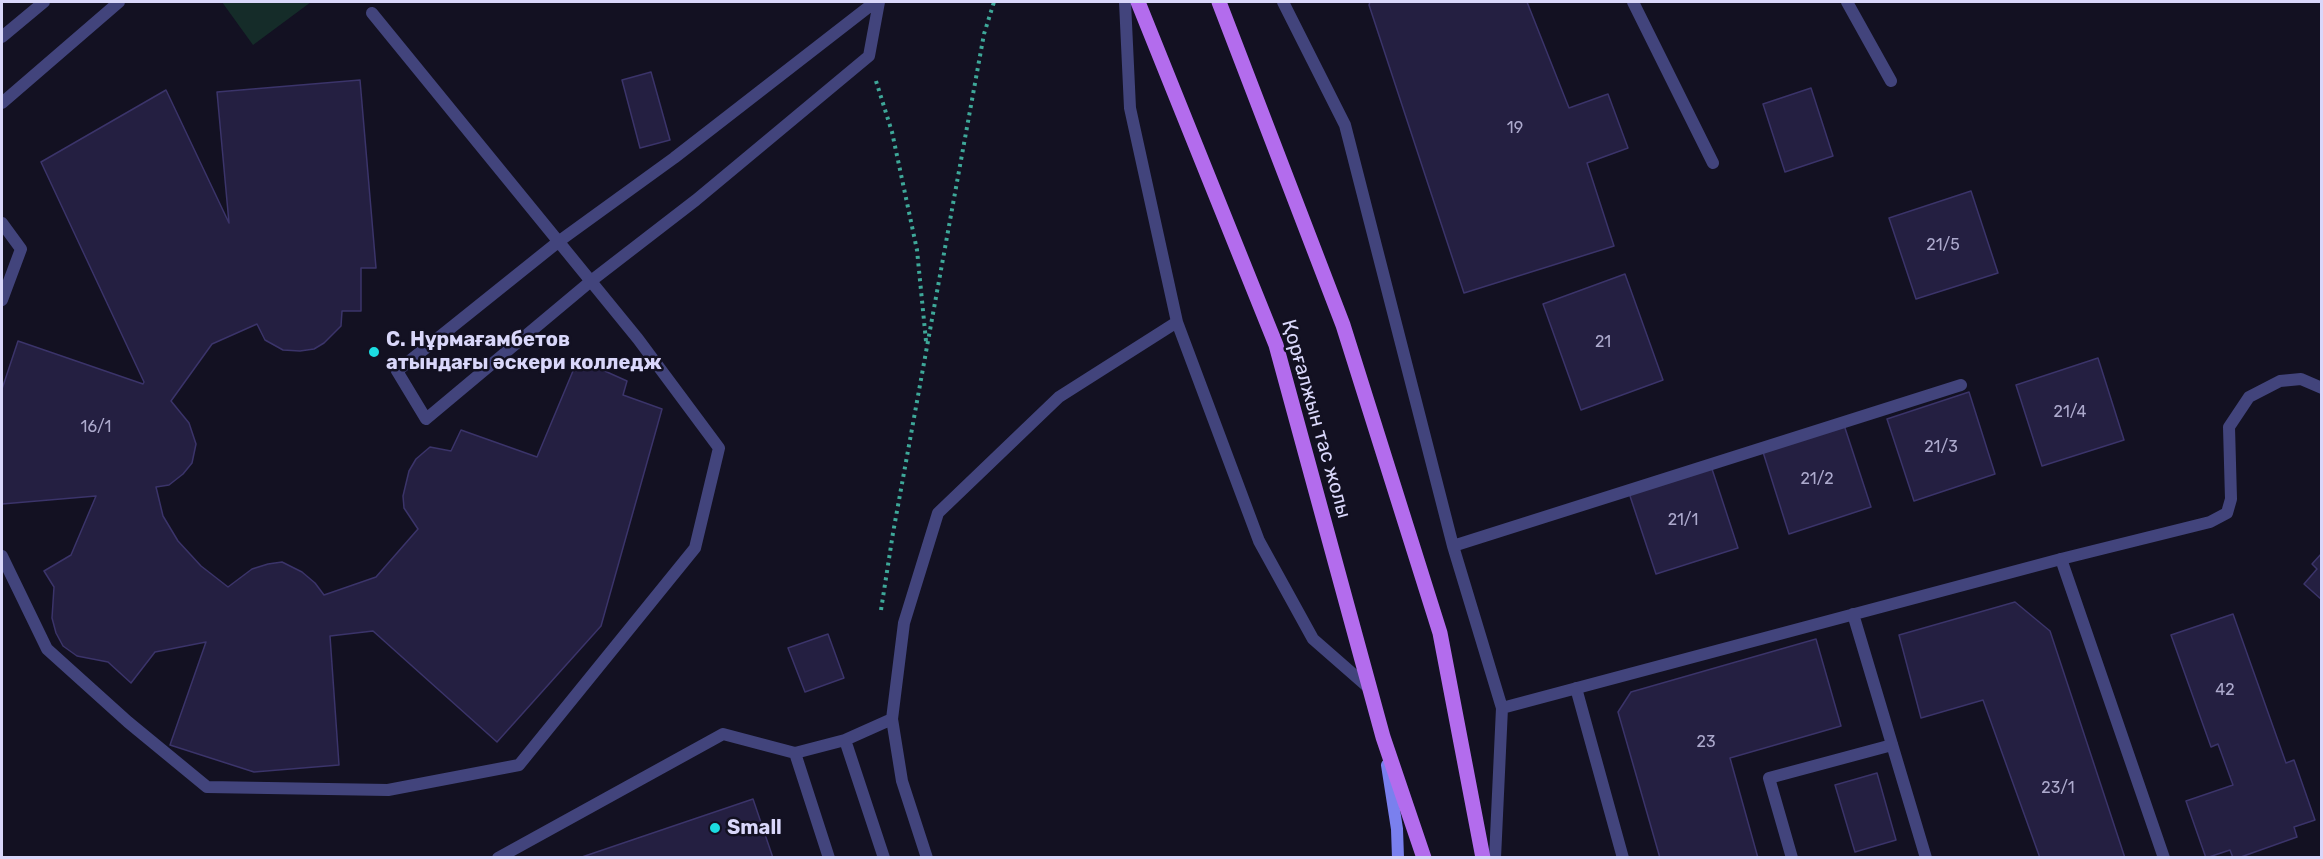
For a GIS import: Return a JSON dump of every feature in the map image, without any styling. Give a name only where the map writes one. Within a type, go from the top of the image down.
[{"type":"main road","name":"Қорғалжын тас жолы","points":[[1138,2],[1276,345],[1383,737],[1424,858]]},
{"type":"main road","points":[[1219,2],[1343,325],[1440,633],[1483,858]]},
{"type":"main road","points":[[1383,737],[1397,829],[1398,858]]},
{"type":"street","points":[[2,37],[44,2]]},
{"type":"street","points":[[2,103],[119,2]]},
{"type":"street","points":[[877,2],[869,56],[696,200],[591,281],[426,419],[396,371],[558,242],[674,158],[877,2]]},
{"type":"street","points":[[1125,2],[1130,108],[1177,322],[1259,540],[1313,639],[1369,688]]},
{"type":"street","points":[[1283,2],[1344,125],[1453,546],[1502,708],[1495,858]]},
{"type":"street","points":[[1633,2],[1713,163]]},
{"type":"street","points":[[1847,2],[1891,81]]},
{"type":"street","points":[[2,556],[47,649],[128,722],[207,787],[388,790],[519,765],[695,548],[719,448],[638,339],[372,13]]},
{"type":"street","points":[[2,224],[21,249],[2,300]]},
{"type":"street","points":[[927,858],[902,781],[892,719],[904,623],[938,513],[1059,397],[1177,322]]},
{"type":"street","points":[[1502,708],[2061,559],[2210,522],[2227,513],[2231,499],[2229,427],[2249,397],[2280,381],[2301,379],[2322,388]]},
{"type":"street","points":[[1453,546],[1961,385]]},
{"type":"street","points":[[2061,559],[2164,858]]},
{"type":"street","points":[[1853,614],[1923,857]]},
{"type":"street","points":[[1576,688],[1623,858]]},
{"type":"street","points":[[498,858],[723,734],[795,753],[845,740],[892,719]]},
{"type":"street","points":[[845,740],[884,858]]},
{"type":"street","points":[[1792,858],[1769,778],[1892,744]]},
{"type":"street","points":[[795,753],[829,858]]},
{"type":"path","points":[[880,621],[893,533],[984,34],[994,2]]},
{"type":"path","points":[[869,56],[892,132],[917,250],[927,347]]},
{"type":"green space","points":[[222,2],[311,2],[253,45]]},
{"type":"building","points":[[1370,2],[1527,2],[1569,108],[1608,94],[1628,148],[1587,163],[1614,246],[1464,293],[1369,5]]},
{"type":"building","points":[[651,72],[670,140],[640,148],[622,80]]},
{"type":"building","points":[[360,80],[376,268],[361,268],[361,311],[342,311],[341,326],[324,343],[314,349],[283,350],[265,340],[257,324],[212,344],[171,401],[189,423],[196,444],[192,463],[169,485],[156,487],[163,516],[178,541],[201,566],[228,587],[252,569],[282,562],[302,572],[324,595],[376,577],[418,529],[404,508],[403,496],[409,471],[416,459],[430,447],[451,451],[461,430],[537,457],[578,359],[627,381],[623,395],[662,409],[601,626],[497,742],[373,631],[330,636],[339,765],[254,772],[170,745],[206,642],[155,652],[131,683],[108,662],[77,656],[63,646],[52,618],[54,587],[44,571],[71,555],[96,496],[2,504],[2,389],[18,341],[143,384],[144,382],[41,162],[166,90],[229,223],[217,92]]},
{"type":"building","points":[[1811,88],[1833,156],[1785,172],[1763,104]]},
{"type":"building","points":[[1971,191],[1998,273],[1916,299],[1889,218]]},
{"type":"building","points":[[1625,274],[1663,380],[1581,410],[1543,304]]},
{"type":"building","points":[[2098,358],[2124,440],[2042,466],[2016,385]]},
{"type":"building","points":[[1969,392],[1995,474],[1914,501],[1887,419]]},
{"type":"building","points":[[1844,425],[1871,507],[1789,534],[1763,452]]},
{"type":"building","points":[[1711,466],[1738,548],[1656,574],[1629,493]]},
{"type":"building","points":[[2322,553],[2322,600],[2304,584],[2317,569],[2312,564]]},
{"type":"building","points":[[2015,602],[2050,631],[2125,858],[2040,858],[1983,700],[1921,718],[1899,635]]},
{"type":"building","points":[[2233,614],[2286,763],[2294,760],[2315,820],[2294,827],[2297,837],[2238,858],[2233,858],[2230,850],[2206,858],[2186,801],[2233,785],[2218,744],[2211,747],[2171,635]]},
{"type":"building","points":[[828,634],[844,678],[805,692],[788,648]]},
{"type":"building","points":[[1816,639],[1841,726],[1730,758],[1758,858],[1660,858],[1618,712],[1631,692]]},
{"type":"building","points":[[1877,773],[1896,840],[1855,852],[1835,785]]},
{"type":"building","name":"Small","points":[[753,799],[773,858],[579,858]]},
{"type":"place","name":"С. Нұрмағамбетов атындағы әскери колледж","points":[[374,352]]},
{"type":"place","name":"Small","points":[[715,828]]}]
